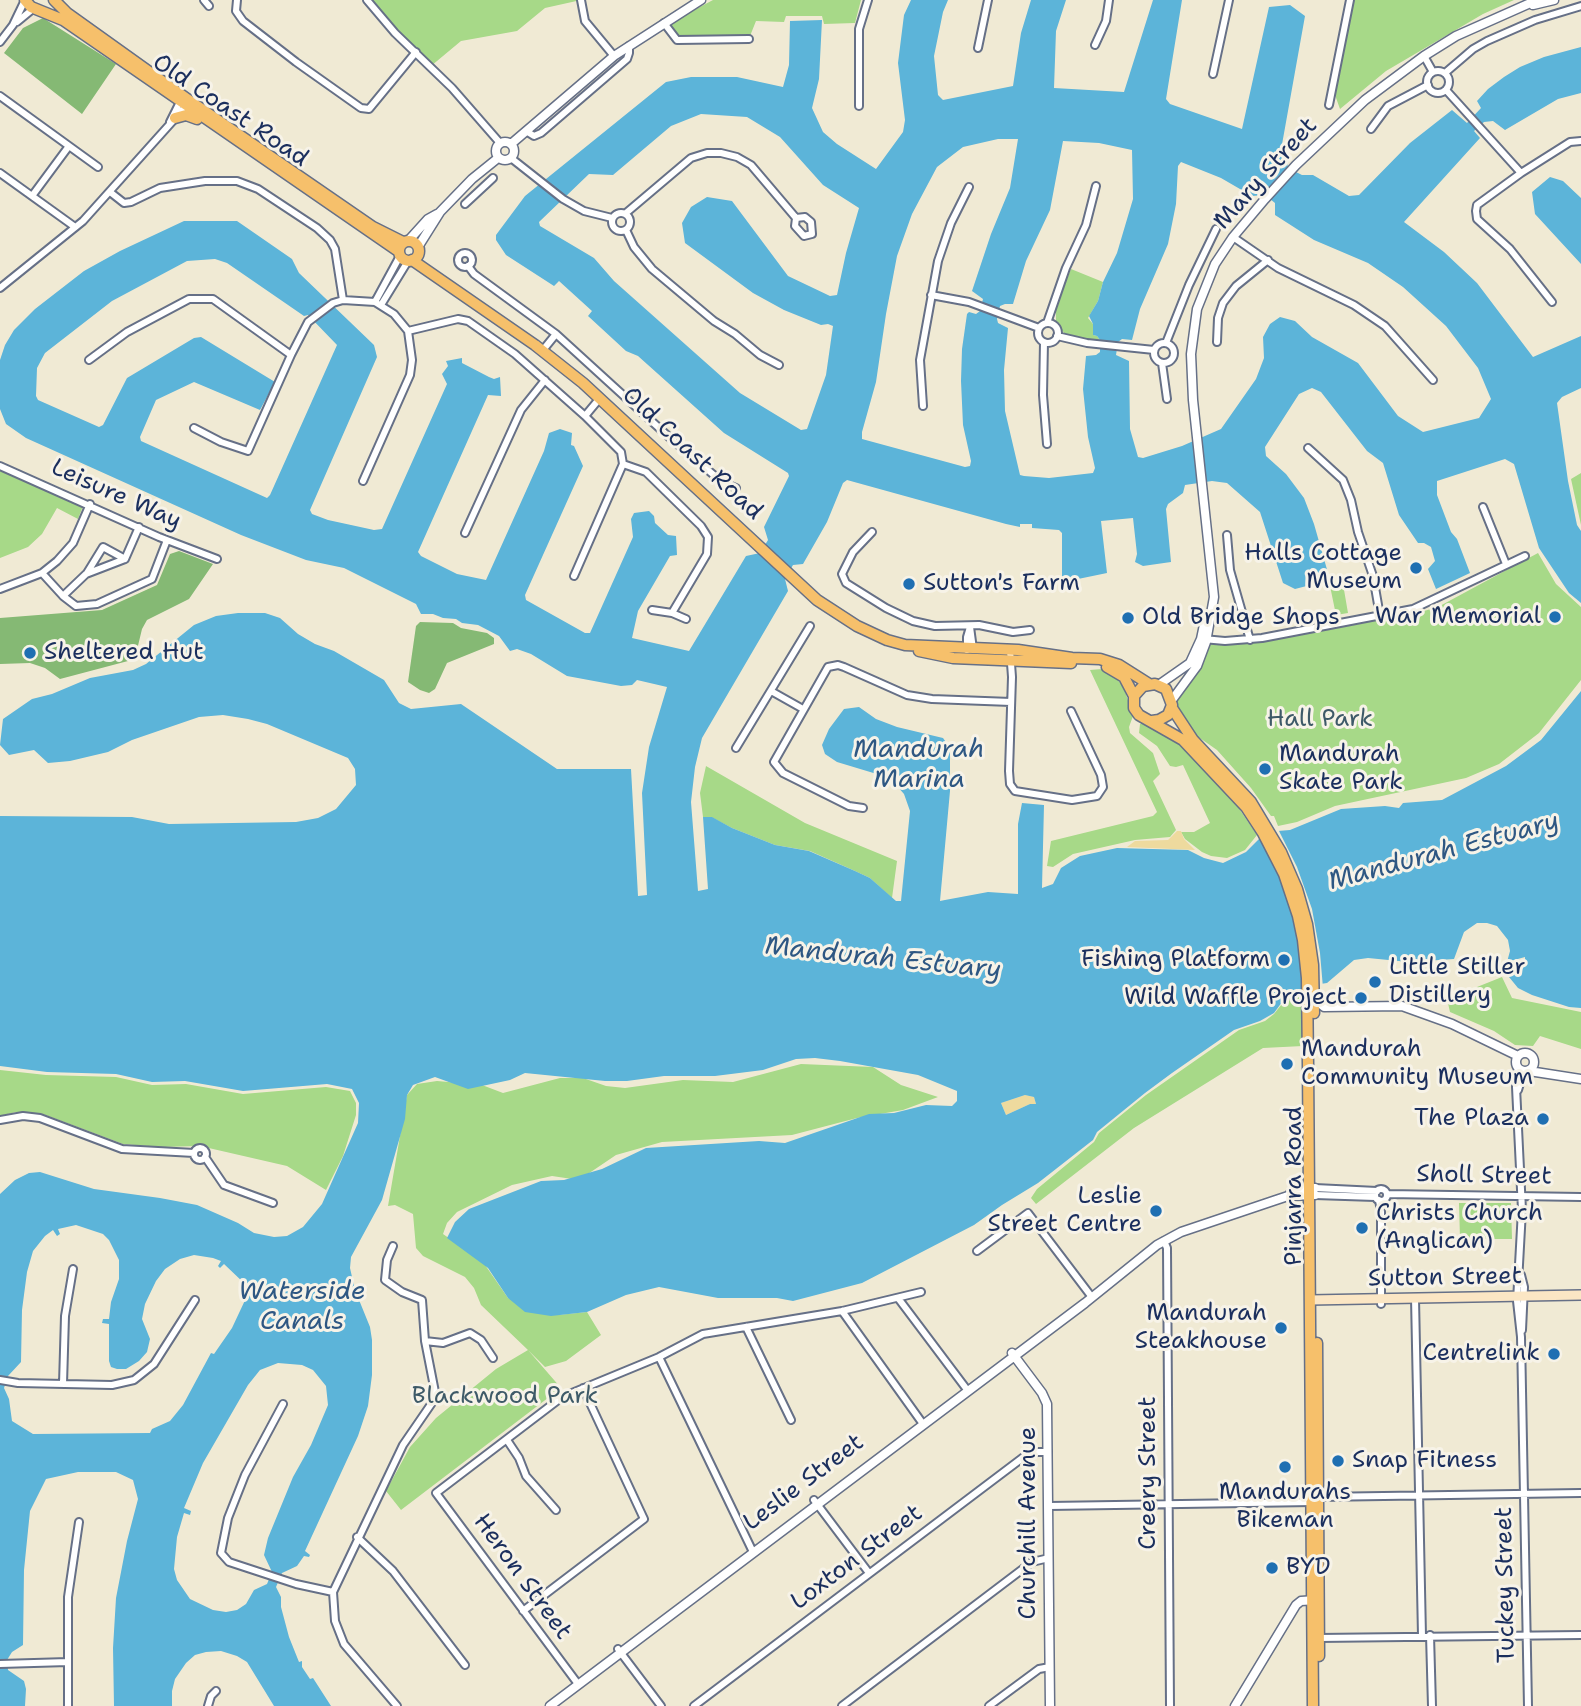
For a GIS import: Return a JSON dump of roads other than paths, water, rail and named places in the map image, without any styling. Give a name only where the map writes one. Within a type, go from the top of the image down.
[{"type":"main road","name":"Old Coast Road","points":[[25,0],[35,8],[63,20],[373,227],[543,350],[600,398],[817,600],[857,626],[887,640],[929,654],[1100,659],[1119,665],[1140,680],[1155,684]]},
{"type":"main road","name":"Old Coast Road","points":[[51,0],[214,126],[408,251]]},
{"type":"main road","points":[[35,8],[43,7],[51,0]]},
{"type":"main road","points":[[172,121],[186,115],[214,126]]},
{"type":"main road","name":"Old Coast Road","points":[[1014,655],[1097,664],[1117,671],[1124,677],[1134,696]]},
{"type":"main road","points":[[1155,684],[1166,689],[1172,704],[1164,718],[1152,721],[1139,715],[1134,696],[1143,686],[1155,684]]},
{"type":"main road","name":"Pinjarra Road","points":[[1172,704],[1184,729],[1241,790],[1281,852],[1302,905],[1312,954],[1315,1600],[1319,1706]]},
{"type":"main road","name":"Pinjarra Road","points":[[1152,721],[1183,740],[1262,824]]},
{"type":"main road","name":"Sutton Street","points":[[1313,1303],[1581,1298]]},
{"type":"main road","name":"Pinjarra Road","points":[[1313,1706],[1316,1638]]},
{"type":"street","points":[[0,42],[13,25],[25,0]]},
{"type":"street","points":[[237,0],[236,11],[243,21],[361,108],[369,109],[416,52]]},
{"type":"street","points":[[367,0],[379,16],[452,88],[500,143]]},
{"type":"street","points":[[581,0],[585,21],[614,56]]},
{"type":"street","points":[[511,144],[614,56],[701,0]]},
{"type":"street","points":[[859,106],[859,29],[868,0]]},
{"type":"street","points":[[978,48],[988,0]]},
{"type":"street","points":[[1095,44],[1106,21],[1109,0]]},
{"type":"street","points":[[1213,74],[1229,0]]},
{"type":"street","points":[[1329,106],[1350,0]]},
{"type":"street","name":"Mary Street","points":[[1172,704],[1197,666],[1212,590],[1191,354],[1195,321],[1215,264],[1233,237],[1265,199],[1365,100],[1424,56],[1466,30],[1537,0]]},
{"type":"street","name":"Mary Street","points":[[1523,6],[1551,0]]},
{"type":"street","points":[[1446,90],[1434,92],[1428,85],[1429,75],[1433,72],[1445,73],[1473,49],[1487,41],[1535,20],[1581,6]]},
{"type":"street","points":[[13,25],[35,8]]},
{"type":"street","points":[[664,23],[677,40],[749,38]]},
{"type":"street","points":[[526,131],[534,136],[541,133],[627,59],[629,46]]},
{"type":"street","points":[[1424,56],[1433,72]]},
{"type":"street","points":[[1445,73],[1449,83],[1446,90]]},
{"type":"street","points":[[1371,130],[1388,106],[1428,85]]},
{"type":"street","points":[[1446,90],[1521,173]]},
{"type":"street","points":[[0,96],[98,167]]},
{"type":"street","points":[[0,288],[75,227],[110,192],[172,121],[185,101]]},
{"type":"street","points":[[1552,302],[1510,249],[1477,219],[1476,211],[1478,205],[1521,173],[1570,142],[1581,141]]},
{"type":"street","points":[[498,158],[495,150],[500,143],[511,144]]},
{"type":"street","points":[[498,158],[511,158],[514,152],[511,144]]},
{"type":"street","points":[[32,196],[69,146]]},
{"type":"street","points":[[625,230],[616,230],[611,223],[616,213],[626,213],[691,158],[721,153],[737,157],[751,165],[796,218]]},
{"type":"street","points":[[378,303],[428,219],[440,212],[472,179],[498,158]]},
{"type":"street","points":[[511,158],[584,211],[612,218]]},
{"type":"street","points":[[0,173],[75,227]]},
{"type":"street","points":[[466,204],[493,178]]},
{"type":"street","points":[[472,179],[481,190]]},
{"type":"street","points":[[110,192],[124,203],[160,188],[205,181],[237,181],[258,189],[317,228],[330,240],[335,249],[343,299]]},
{"type":"street","points":[[1039,328],[1047,323],[1066,268],[1086,225],[1096,186]]},
{"type":"street","points":[[923,406],[920,360],[931,295],[942,248],[969,187]]},
{"type":"street","points":[[625,230],[631,222],[626,213]]},
{"type":"street","points":[[1166,343],[1189,285],[1216,229]]},
{"type":"street","points":[[625,230],[634,247],[652,269],[714,321],[760,355],[779,365]]},
{"type":"street","points":[[1233,237],[1278,268],[1354,305],[1385,327],[1433,380]]},
{"type":"street","points":[[1217,342],[1218,318],[1223,303],[1236,286],[1268,260]]},
{"type":"street","points":[[468,266],[474,274],[556,334],[722,482],[736,488]]},
{"type":"street","points":[[931,295],[969,302],[1039,328]]},
{"type":"street","points":[[89,360],[127,332],[190,299],[213,299],[291,355]]},
{"type":"street","points":[[194,428],[221,442],[248,451],[308,322],[333,303],[343,299],[378,303],[394,314],[408,331],[411,345],[410,375],[363,481]]},
{"type":"street","points":[[408,331],[463,319],[515,354],[621,452],[623,464],[574,576]]},
{"type":"street","points":[[1047,323],[1056,328],[1057,336]]},
{"type":"street","points":[[1039,328],[1039,336],[1044,342],[1043,394],[1047,444]]},
{"type":"street","points":[[543,350],[556,334]]},
{"type":"street","points":[[1044,342],[1051,342],[1057,336]]},
{"type":"street","points":[[1057,336],[1087,344],[1154,350]]},
{"type":"street","points":[[1166,343],[1174,352],[1170,361],[1162,363],[1157,360],[1154,350],[1159,344],[1166,343]]},
{"type":"street","points":[[1174,352],[1191,354]]},
{"type":"street","points":[[1162,363],[1167,399]]},
{"type":"street","points":[[466,533],[521,410],[545,380]]},
{"type":"street","points":[[585,416],[600,398]]},
{"type":"street","points":[[1308,448],[1343,480],[1373,576],[1380,616]]},
{"type":"street","points":[[623,464],[646,472],[701,526],[708,537],[707,554],[671,613]]},
{"type":"street","name":"Leisure Way","points":[[0,466],[167,540],[217,559]]},
{"type":"street","points":[[0,589],[42,573],[57,561],[73,543],[90,504]]},
{"type":"street","points":[[1483,507],[1506,564]]},
{"type":"street","points":[[86,574],[125,559],[139,527]]},
{"type":"street","points":[[872,533],[853,552],[842,573],[846,583],[886,608],[913,621],[935,626],[985,626],[1013,632],[1030,630]]},
{"type":"street","points":[[1227,535],[1230,570],[1250,640]]},
{"type":"street","points":[[42,573],[76,606],[97,604],[152,579],[167,540]]},
{"type":"street","points":[[64,596],[86,574],[103,547],[125,559]]},
{"type":"street","points":[[1204,639],[1250,640],[1413,609],[1525,556]]},
{"type":"street","points":[[652,610],[686,619]]},
{"type":"street","points":[[736,748],[810,626]]},
{"type":"street","points":[[970,627],[967,637],[970,654]]},
{"type":"street","name":"Mary Street","points":[[1155,684],[1190,663],[1204,639]]},
{"type":"street","points":[[1014,655],[1009,771],[1010,784],[1015,791],[1072,800],[1097,796],[1103,787],[1102,782],[1071,711]]},
{"type":"street","points":[[863,808],[849,806],[783,773],[774,762],[828,667],[838,665],[907,695],[932,699],[1011,702]]},
{"type":"street","points":[[771,691],[803,709]]},
{"type":"street","points":[[1312,994],[1324,1007],[1402,1006],[1452,1024],[1518,1056],[1528,1053],[1534,1062],[1581,1077]]},
{"type":"street","points":[[1518,1056],[1516,1062],[1524,1070],[1581,1077]]},
{"type":"street","points":[[1524,1070],[1534,1062]]},
{"type":"street","name":"Tuckey Street","points":[[1524,1070],[1517,1092],[1528,1706]]},
{"type":"street","points":[[0,1120],[23,1116],[40,1118],[122,1149],[194,1153],[198,1160],[205,1157],[224,1185],[273,1203]]},
{"type":"street","name":"Leslie Street","points":[[550,1704],[1164,1241],[1199,1225],[1288,1196],[1312,1191]]},
{"type":"street","name":"Sholl Street","points":[[1312,1191],[1381,1196],[1581,1197]]},
{"type":"street","points":[[1381,1196],[1381,1301]]},
{"type":"street","points":[[977,1251],[1028,1213],[1091,1296]]},
{"type":"street","name":"Creery Street","points":[[1164,1241],[1167,1248],[1170,1706]]},
{"type":"street","points":[[393,1246],[387,1260],[386,1280],[402,1292],[422,1300],[431,1296]]},
{"type":"street","points":[[63,1384],[65,1316],[74,1269]]},
{"type":"street","points":[[556,1510],[527,1476],[507,1440],[562,1397],[659,1357],[703,1334],[842,1311],[920,1292]]},
{"type":"street","points":[[898,1298],[966,1389]]},
{"type":"street","points":[[0,1380],[18,1383],[122,1384],[144,1374],[154,1364],[195,1300]]},
{"type":"street","points":[[397,1706],[344,1644],[335,1621],[333,1592],[403,1445],[436,1397],[425,1341],[422,1300]]},
{"type":"street","points":[[1415,1300],[1422,1636]]},
{"type":"street","points":[[842,1311],[922,1422]]},
{"type":"street","points":[[746,1327],[792,1420]]},
{"type":"street","points":[[425,1341],[443,1343],[470,1333],[481,1340],[493,1358]]},
{"type":"street","name":"Churchill Avenue","points":[[1012,1354],[1046,1399],[1050,1706]]},
{"type":"street","points":[[659,1357],[752,1550]]},
{"type":"street","points":[[523,1611],[644,1519],[583,1388]]},
{"type":"street","points":[[283,1404],[245,1475],[228,1518],[220,1548],[223,1557],[229,1562],[296,1584],[333,1592]]},
{"type":"street","name":"Heron Street","points":[[507,1440],[436,1493],[576,1683]]},
{"type":"street","name":"Loxton Street","points":[[694,1706],[1025,1456],[1048,1452]]},
{"type":"street","points":[[1049,1506],[1581,1493]]},
{"type":"street","points":[[816,1502],[869,1573]]},
{"type":"street","points":[[68,1706],[68,1597],[79,1522]]},
{"type":"street","points":[[358,1537],[399,1578],[465,1665]]},
{"type":"street","points":[[842,1706],[1032,1562],[1049,1558]]},
{"type":"street","points":[[1235,1706],[1296,1605],[1315,1600]]},
{"type":"street","points":[[1430,1635],[1432,1706]]},
{"type":"street","points":[[1316,1638],[1581,1635]]},
{"type":"street","points":[[619,1650],[661,1706]]},
{"type":"street","points":[[0,1664],[68,1662]]},
{"type":"street","points":[[989,1706],[1039,1669],[1050,1667]]},
{"type":"street","points":[[208,1706],[216,1691]]},
{"type":"water","points":[[911,0],[948,0],[934,56],[938,95],[943,100],[1013,86],[1021,33],[1031,0],[1066,0],[1056,31],[1054,88],[1124,92],[1153,0],[1182,0],[1166,99],[1170,104],[1242,129],[1269,7],[1290,5],[1305,16],[1281,150],[1286,156],[1288,168],[1302,175],[1313,175],[1349,196],[1359,195],[1410,143],[1452,110],[1467,123],[1481,108],[1477,101],[1504,77],[1544,57],[1581,47],[1581,93],[1558,99],[1505,130],[1493,121],[1484,122],[1474,131],[1480,138],[1404,222],[1444,252],[1477,283],[1533,357],[1581,336],[1581,388],[1562,397],[1557,403],[1568,481],[1577,525],[1581,531],[1581,603],[1569,593],[1539,548],[1514,464],[1505,459],[1437,481],[1437,495],[1470,573],[1436,589],[1428,569],[1435,561],[1431,547],[1418,543],[1399,515],[1383,463],[1367,451],[1321,392],[1312,388],[1299,394],[1265,447],[1266,456],[1286,474],[1304,498],[1330,580],[1295,589],[1283,583],[1260,512],[1227,483],[1212,481],[1185,485],[1183,493],[1168,504],[1166,509],[1171,562],[1143,566],[1135,562],[1137,554],[1133,518],[1101,521],[1107,573],[1078,579],[1067,587],[1062,585],[1062,533],[1059,530],[1032,528],[1032,524],[1020,524],[1020,527],[1006,524],[847,480],[843,483],[827,522],[803,564],[793,565],[785,579],[788,591],[702,738],[691,802],[698,891],[708,889],[703,817],[712,817],[775,845],[809,851],[855,871],[870,878],[896,901],[901,901],[910,811],[904,794],[890,778],[837,762],[825,754],[822,745],[829,729],[844,709],[859,707],[876,719],[897,727],[943,738],[950,748],[950,791],[940,901],[988,892],[1018,894],[1018,824],[1022,803],[1044,805],[1042,888],[1053,884],[1061,868],[1080,856],[1117,848],[1188,850],[1223,863],[1246,852],[1266,832],[1290,830],[1341,809],[1385,806],[1399,808],[1403,803],[1442,800],[1506,766],[1541,740],[1581,691],[1581,1008],[1569,1007],[1518,988],[1509,977],[1513,966],[1525,960],[1525,957],[1507,962],[1510,951],[1508,940],[1497,926],[1487,923],[1477,923],[1464,932],[1454,959],[1409,962],[1368,958],[1354,960],[1327,983],[1307,986],[1285,998],[1274,1013],[1234,1030],[1172,1073],[1038,1183],[974,1225],[862,1283],[793,1301],[777,1298],[718,1298],[659,1287],[626,1295],[587,1312],[551,1316],[525,1312],[508,1298],[488,1268],[447,1238],[455,1222],[469,1209],[541,1181],[564,1180],[602,1169],[646,1148],[759,1141],[785,1143],[869,1114],[894,1113],[926,1105],[952,1106],[957,1101],[957,1091],[918,1075],[815,1058],[796,1059],[763,1070],[715,1076],[664,1076],[605,1081],[525,1073],[510,1080],[468,1089],[435,1077],[413,1085],[407,1095],[405,1119],[382,1200],[351,1257],[350,1268],[355,1290],[370,1327],[372,1340],[372,1375],[368,1406],[358,1436],[305,1551],[309,1557],[304,1556],[297,1566],[282,1573],[276,1587],[281,1597],[289,1637],[299,1662],[302,1661],[302,1667],[310,1679],[313,1678],[331,1706],[274,1706],[247,1662],[221,1651],[195,1655],[186,1663],[175,1679],[172,1706],[114,1706],[116,1598],[138,1499],[133,1480],[116,1472],[78,1472],[46,1479],[30,1511],[24,1570],[23,1645],[12,1652],[7,1660],[8,1670],[24,1681],[25,1706],[0,1706],[0,1194],[15,1180],[29,1173],[40,1172],[94,1189],[197,1205],[254,1233],[274,1237],[287,1236],[303,1227],[322,1204],[358,1123],[359,1103],[352,1089],[327,1084],[243,1091],[185,1081],[152,1082],[116,1074],[47,1072],[0,1066],[0,816],[132,817],[169,824],[296,822],[318,818],[336,809],[356,785],[355,769],[348,758],[267,724],[248,719],[223,715],[199,717],[132,740],[108,752],[48,763],[34,750],[9,755],[0,745],[3,719],[32,699],[52,694],[90,678],[133,670],[146,664],[194,625],[216,616],[265,613],[280,618],[298,634],[384,680],[399,703],[411,709],[461,704],[557,769],[631,769],[638,896],[647,895],[642,793],[649,747],[667,687],[637,680],[632,685],[621,686],[567,676],[531,654],[517,649],[510,651],[499,636],[478,625],[433,614],[421,614],[416,604],[344,568],[306,560],[241,535],[26,438],[6,424],[0,409],[0,360],[5,345],[14,330],[35,309],[84,271],[120,251],[184,221],[237,221],[292,259],[299,273],[374,345],[377,357],[310,510],[312,514],[374,530],[382,529],[447,384],[442,374],[448,366],[446,361],[462,358],[462,363],[489,377],[500,377],[501,396],[488,395],[418,552],[421,556],[457,574],[486,580],[544,451],[549,433],[560,429],[572,433],[571,445],[574,446],[583,466],[525,595],[526,600],[585,633],[590,633],[633,537],[631,519],[634,513],[649,511],[654,516],[655,523],[668,535],[676,536],[677,555],[670,556],[638,611],[632,638],[689,651],[746,556],[760,553],[768,540],[764,527],[789,476],[788,473],[724,433],[638,356],[626,351],[588,316],[592,311],[559,281],[554,286],[506,255],[496,240],[496,235],[525,196],[666,82],[691,77],[737,77],[783,87],[789,65],[790,21],[822,20],[819,79],[812,108],[823,132],[876,169],[903,132],[905,120],[898,63],[904,15]],"holes":[[[701,114],[747,117],[780,137],[823,185],[859,208],[837,295],[830,296],[788,276],[732,201],[707,197],[691,207],[682,223],[685,243],[753,293],[784,310],[821,325],[833,326],[826,375],[807,429],[801,430],[740,393],[614,281],[594,258],[540,226],[539,222],[589,174],[613,175],[671,126]],[[998,139],[1018,139],[1010,188],[972,291],[983,299],[980,311],[967,314],[961,381],[963,425],[971,461],[970,466],[965,467],[862,439],[876,382],[897,256],[912,214],[937,167],[963,147]],[[1063,141],[1099,143],[1132,150],[1133,199],[1117,253],[1103,282],[1098,301],[1089,316],[1093,324],[1093,335],[1100,340],[1100,352],[1086,356],[1083,389],[1088,437],[1095,468],[1093,473],[1049,478],[1020,475],[1005,411],[1004,370],[1008,328],[998,323],[997,319],[1000,306],[1013,304],[1026,261],[1050,210]],[[1181,162],[1221,178],[1252,196],[1265,195],[1275,203],[1275,215],[1314,240],[1368,263],[1403,287],[1446,326],[1478,368],[1491,399],[1479,418],[1423,432],[1398,416],[1358,363],[1312,337],[1295,321],[1280,317],[1270,324],[1263,337],[1264,358],[1256,379],[1221,429],[1182,446],[1143,458],[1138,457],[1130,429],[1129,361],[1116,355],[1118,342],[1122,339],[1132,340],[1140,309],[1168,244],[1176,204],[1178,166]],[[215,259],[227,263],[304,316],[308,315],[337,345],[267,498],[141,441],[140,437],[156,400],[194,382],[260,410],[275,382],[201,337],[194,338],[127,378],[103,425],[99,427],[38,400],[37,368],[45,353],[112,301],[187,261]],[[1025,1095],[1034,1097],[1036,1104],[1006,1115],[1001,1103]],[[76,1225],[103,1234],[119,1260],[119,1279],[111,1302],[109,1319],[103,1319],[102,1323],[109,1324],[109,1361],[111,1367],[117,1369],[126,1369],[147,1352],[150,1339],[142,1319],[145,1304],[165,1269],[180,1259],[194,1255],[221,1261],[218,1266],[220,1268],[224,1264],[245,1284],[247,1296],[232,1328],[214,1354],[211,1353],[183,1405],[170,1421],[152,1429],[150,1433],[33,1434],[12,1421],[9,1399],[4,1388],[8,1376],[21,1362],[22,1310],[27,1272],[33,1251],[45,1236],[53,1230],[57,1236],[60,1234],[58,1229]],[[278,1363],[302,1365],[313,1370],[326,1386],[328,1405],[311,1445],[293,1477],[268,1538],[264,1555],[272,1572],[267,1584],[254,1590],[246,1604],[237,1610],[226,1612],[213,1610],[190,1599],[177,1580],[174,1569],[177,1537],[184,1513],[190,1515],[191,1511],[184,1508],[203,1463],[248,1385],[260,1370]]]},
{"type":"water","points":[[1550,177],[1563,181],[1581,198],[1581,264],[1535,214],[1532,192]]},
{"type":"place","name":"Halls Cottage Museum","points":[[1416,568]]},
{"type":"place","name":"Sutton's Farm","points":[[909,584]]},
{"type":"place","name":"War Memorial","points":[[1555,617]]},
{"type":"place","name":"Old Bridge Shops","points":[[1128,618]]},
{"type":"place","name":"Sheltered Hut","points":[[30,653]]},
{"type":"place","name":"Mandurah Skate Park","points":[[1265,769]]},
{"type":"place","name":"Fishing Platform","points":[[1284,960]]},
{"type":"place","name":"Little Stiller Distillery","points":[[1375,982]]},
{"type":"place","name":"Wild Waffle Project","points":[[1361,998]]},
{"type":"place","name":"Mandurah Community Museum","points":[[1287,1064]]},
{"type":"place","name":"The Plaza","points":[[1543,1119]]},
{"type":"place","name":"Leslie Street Centre","points":[[1156,1211]]},
{"type":"place","name":"Christs Church (Anglican)","points":[[1362,1228]]},
{"type":"place","name":"Mandurah Steakhouse","points":[[1281,1328]]},
{"type":"place","name":"Centrelink","points":[[1554,1354]]},
{"type":"place","name":"Snap Fitness","points":[[1338,1461]]},
{"type":"place","name":"Mandurahs Bikeman","points":[[1285,1467]]},
{"type":"place","name":"BYD","points":[[1272,1568]]},
{"type":"park label","name":"Hall Park","points":[[1320,720]]},
{"type":"park label","name":"Blackwood Park","points":[[505,1397]]},
{"type":"water label","name":"Mandurah Marina","points":[[919,765]]},
{"type":"water label","name":"Mandurah Estuary","points":[[1444,852]]},
{"type":"water label","name":"Mandurah Estuary","points":[[883,959]]},
{"type":"water label","name":"Waterside Canals","points":[[302,1307]]}]
